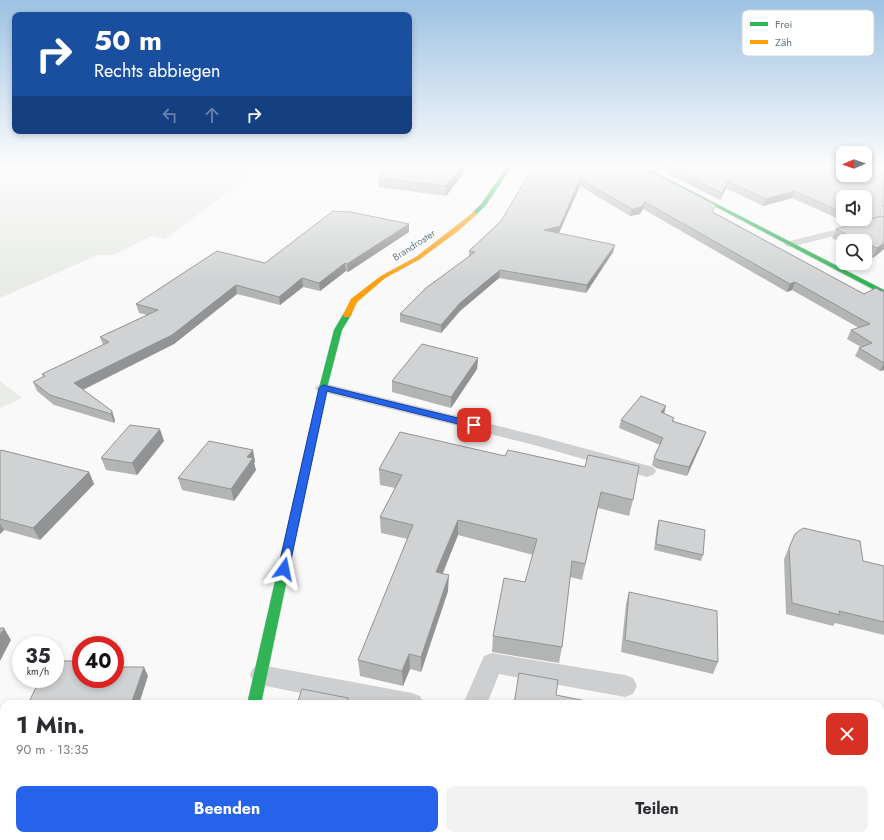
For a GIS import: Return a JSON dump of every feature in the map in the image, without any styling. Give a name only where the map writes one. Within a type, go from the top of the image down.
[{"type":"street","name":"Brandroster","points":[[323,388],[338,330],[354,301],[383,277],[418,258],[456,230],[484,204]]},
{"type":"street","points":[[713,204],[884,293]]},
{"type":"street","points":[[255,700],[323,388]]},
{"type":"lane","points":[[790,244],[858,227]]},
{"type":"lane","points":[[323,388],[535,440],[648,471]]},
{"type":"lane","points":[[477,700],[492,663],[625,686]]},
{"type":"lane","points":[[261,675],[391,700]]},
{"type":"shaded area","points":[[0,204],[212,204],[165,239],[151,236],[114,255],[98,255],[0,298]]},
{"type":"shaded area","points":[[0,381],[22,398],[0,408]]},
{"type":"building","points":[[511,204],[569,204],[560,226],[544,230],[615,245],[587,285],[500,270],[460,303],[441,325],[400,314],[426,288],[475,252],[469,251],[501,221]]},
{"type":"building","points":[[624,204],[643,204],[641,207],[632,209]]},
{"type":"building","points":[[649,204],[714,204],[716,205],[712,212],[864,294],[876,288],[884,291],[884,363],[859,348],[872,343],[851,330],[870,324],[795,282],[790,284]]},
{"type":"building","points":[[824,204],[836,204],[836,210]]},
{"type":"building","points":[[872,204],[884,204],[884,206],[882,206],[884,207],[884,217],[881,216],[872,219]]},
{"type":"building","points":[[333,211],[351,212],[409,224],[347,264],[345,263],[319,283],[302,278],[279,297],[236,285],[172,335],[74,383],[112,411],[111,414],[50,395],[33,382],[45,376],[42,374],[109,342],[100,337],[158,310],[136,304],[217,251],[265,263]]},
{"type":"building","points":[[881,216],[884,218],[884,243],[877,248],[872,246],[872,234],[846,234],[836,229],[846,226],[872,226],[872,219]]},
{"type":"building","points":[[422,344],[478,358],[451,397],[392,381]]},
{"type":"building","points":[[641,396],[666,406],[661,412],[674,418],[672,421],[706,432],[689,467],[658,460],[654,457],[663,438],[621,420]]},
{"type":"building","points":[[130,425],[160,429],[132,463],[101,458]]},
{"type":"building","points":[[400,432],[505,456],[508,450],[585,467],[588,455],[639,466],[633,500],[601,492],[585,564],[572,561],[562,647],[493,636],[504,578],[525,582],[537,539],[458,520],[436,572],[449,575],[421,657],[409,654],[402,671],[358,660],[413,525],[380,517],[402,475],[379,469]]},
{"type":"building","points":[[209,441],[253,450],[247,457],[253,458],[231,489],[178,478]]},
{"type":"building","points":[[1,450],[89,472],[33,528],[0,519]]},
{"type":"building","points":[[659,520],[705,530],[703,555],[656,544]]},
{"type":"building","points":[[803,528],[860,541],[863,561],[884,566],[884,622],[839,611],[840,615],[792,603],[789,548],[795,534]]},
{"type":"building","points":[[629,592],[717,611],[718,662],[625,640]]},
{"type":"building","points":[[0,628],[4,628],[0,635]]},
{"type":"building","points":[[64,661],[72,661],[72,688],[124,688],[124,667],[144,667],[132,700],[30,700],[36,688],[64,688]]},
{"type":"building","points":[[519,673],[558,680],[556,695],[581,700],[515,700]]},
{"type":"building","points":[[302,689],[348,698],[348,700],[298,700]]},
{"type":"traffic: fast","points":[[474,214],[484,204]]},
{"type":"traffic: fast","points":[[713,204],[884,293]]},
{"type":"traffic: fast","points":[[255,700],[323,388],[338,330],[347,315]]},
{"type":"traffic: slow","points":[[347,315],[354,301],[383,277],[418,258],[456,230],[474,214]]},
{"type":"route","points":[[284,569],[323,388],[474,425]]}]
